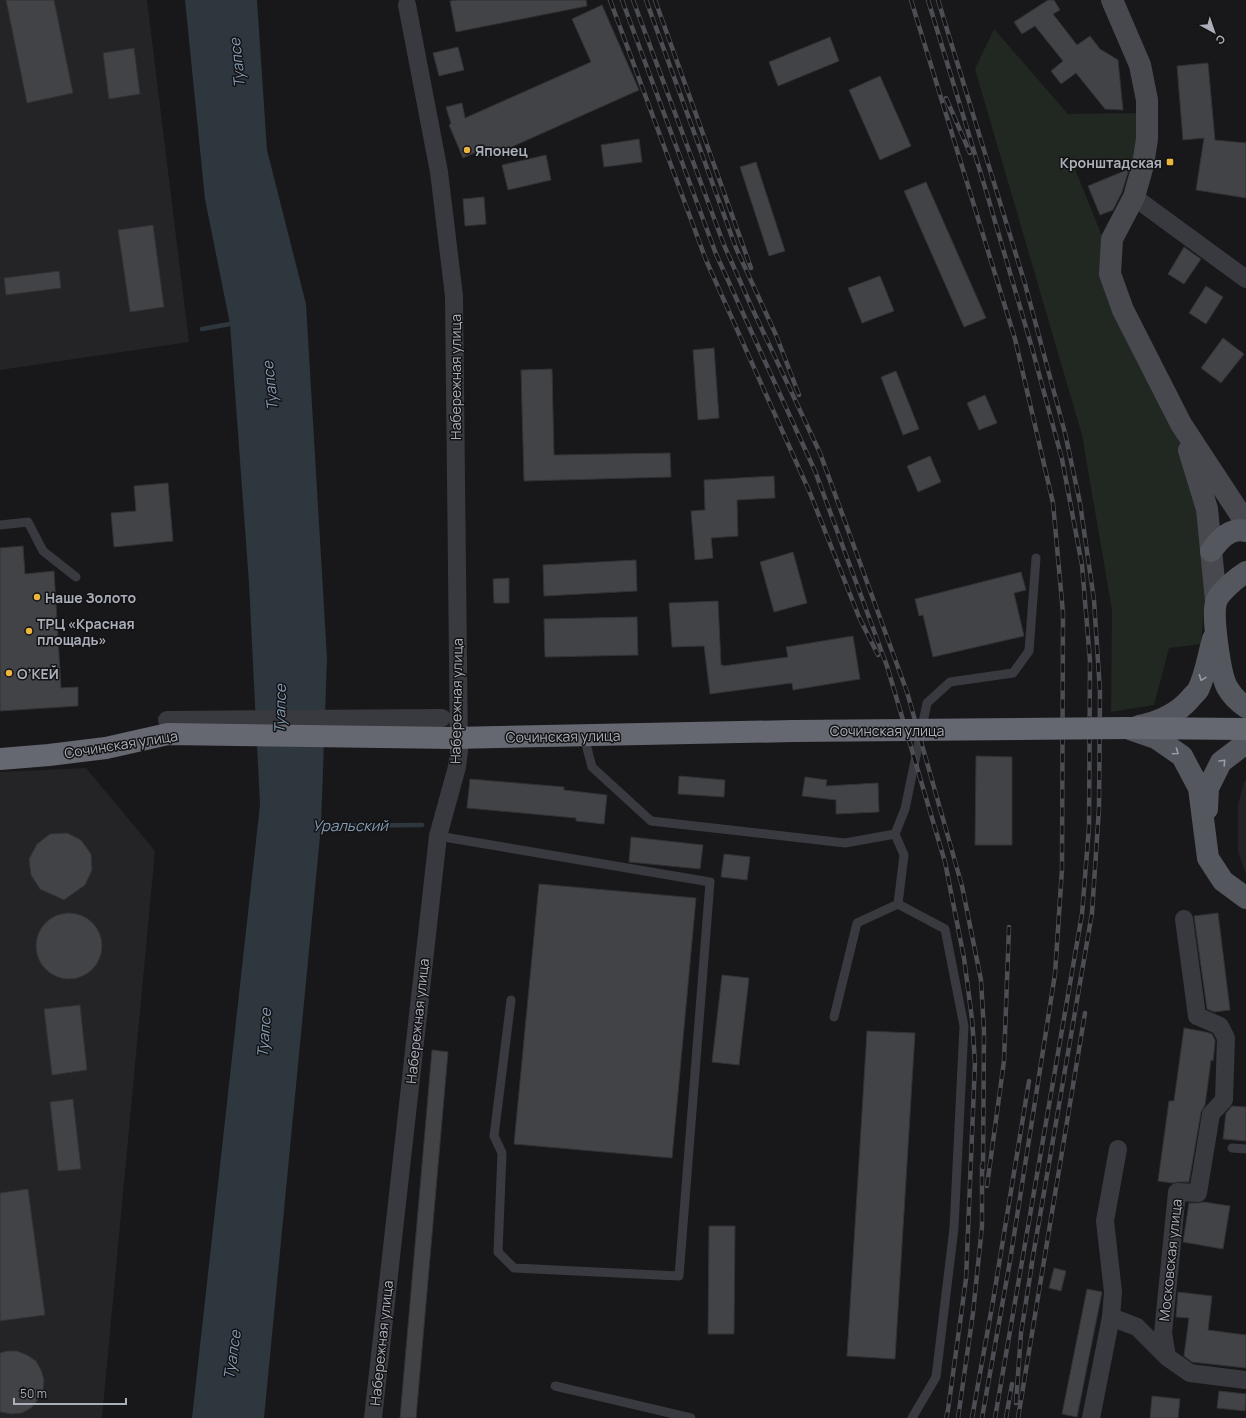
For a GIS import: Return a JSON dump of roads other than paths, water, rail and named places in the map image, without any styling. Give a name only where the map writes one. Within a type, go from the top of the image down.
[{"type":"highway","name":"Сочинская улица","points":[[0,759],[106,748],[167,727],[456,738],[793,731],[1129,728],[1246,729]]},
{"type":"main road","points":[[1112,0],[1140,65],[1147,100],[1147,139],[1143,165],[1134,197],[1112,239],[1110,274],[1123,310],[1181,424],[1246,523]]},
{"type":"main road","points":[[1181,424],[1207,509],[1216,601],[1216,627],[1222,670],[1227,686],[1236,700],[1246,707]]},
{"type":"main road","points":[[1211,551],[1220,538],[1232,531],[1246,531]]},
{"type":"main road","points":[[1216,601],[1235,579],[1246,572]]},
{"type":"main road","points":[[1129,728],[1154,723],[1170,716],[1184,705],[1197,691],[1204,673],[1216,627]]},
{"type":"main road","points":[[1129,728],[1156,738],[1182,756],[1198,788],[1208,858],[1223,881],[1246,898]]},
{"type":"main road","points":[[1204,838],[1208,788],[1221,762],[1246,743]]},
{"type":"street","name":"Набережная улица","points":[[373,1418],[438,836],[457,767],[459,751],[456,738],[454,296],[439,172],[406,3]]},
{"type":"street","points":[[1134,197],[1246,279]]},
{"type":"street","points":[[167,727],[442,718]]},
{"type":"street","name":"Московская улица","points":[[1167,1357],[1163,1333],[1177,1192],[1198,1193],[1211,1114],[1224,1100],[1226,1038],[1220,1026],[1197,1016],[1184,919]]},
{"type":"street","points":[[1091,1418],[1111,1316],[1113,1292],[1105,1221],[1118,1149]]},
{"type":"street","points":[[1111,1316],[1137,1327],[1167,1357],[1190,1373],[1246,1380]]},
{"type":"lane","points":[[0,525],[28,522],[43,551],[76,577]]},
{"type":"lane","points":[[898,904],[904,855],[894,834],[905,808],[927,703],[950,682],[1013,673],[1029,651],[1036,558]]},
{"type":"lane","points":[[586,736],[587,748],[592,767],[652,820],[845,843],[894,834]]},
{"type":"lane","points":[[438,836],[710,882],[679,1276],[514,1268],[498,1252],[502,1153],[494,1136],[511,1000]]},
{"type":"lane","points":[[834,1017],[857,923],[898,904]]},
{"type":"lane","points":[[898,904],[945,928],[964,1026],[954,1228],[936,1377],[912,1418]]},
{"type":"lane","points":[[1232,1148],[1246,1149]]},
{"type":"lane","points":[[555,1386],[691,1418]]},
{"type":"water","name":"Туапсе","points":[[185,0],[257,0],[267,150],[306,304],[327,658],[321,826],[264,1418],[192,1418],[260,805],[249,583],[230,324],[205,199]]},
{"type":"waterway","points":[[202,329],[230,324]]},
{"type":"waterway","name":"Уральский","points":[[316,826],[422,825]]},
{"type":"railway","points":[[610,0],[706,260],[810,493],[859,617],[878,655]]},
{"type":"railway","points":[[622,0],[716,254],[815,471],[887,666],[945,862],[964,958],[972,1019],[975,1063],[966,1279],[946,1418]]},
{"type":"railway","points":[[633,0],[724,245],[820,453],[907,692],[962,886],[981,980],[984,1031],[983,1169]]},
{"type":"railway","points":[[646,0],[736,248],[776,335],[799,395]]},
{"type":"railway","points":[[655,0],[751,268]]},
{"type":"railway","points":[[911,0],[1015,339],[1053,503],[1063,613],[1062,869],[1055,974],[1010,1261],[982,1418]]},
{"type":"railway","points":[[928,0],[1032,348],[1062,459],[1082,565],[1090,661],[1089,827],[1082,914],[995,1418]]},
{"type":"railway","points":[[938,0],[1025,284],[1065,433],[1080,503],[1094,600],[1100,692],[1099,808],[1092,913],[1031,1268]]},
{"type":"railway","points":[[946,98],[970,153]]},
{"type":"railway","points":[[987,1186],[1004,1061],[1009,927]]},
{"type":"railway","points":[[1018,1418],[1085,1013]]},
{"type":"railway","points":[[972,1418],[1029,1081]]},
{"type":"railway","points":[[958,1418],[973,1313],[982,1226],[982,1165]]},
{"type":"railway","points":[[1016,1403],[1021,1333],[1032,1264]]},
{"type":"railway","points":[[1006,1418],[1012,1384]]},
{"type":"place","name":"Японец","points":[[467,150]]},
{"type":"place","name":"Кронштадская","points":[[1170,162]]},
{"type":"place","name":"Наше Золото","points":[[37,597]]},
{"type":"place","name":"ТРЦ «Красная площадь»","points":[[29,631]]},
{"type":"place","name":"О’КЕЙ","points":[[9,673]]}]
